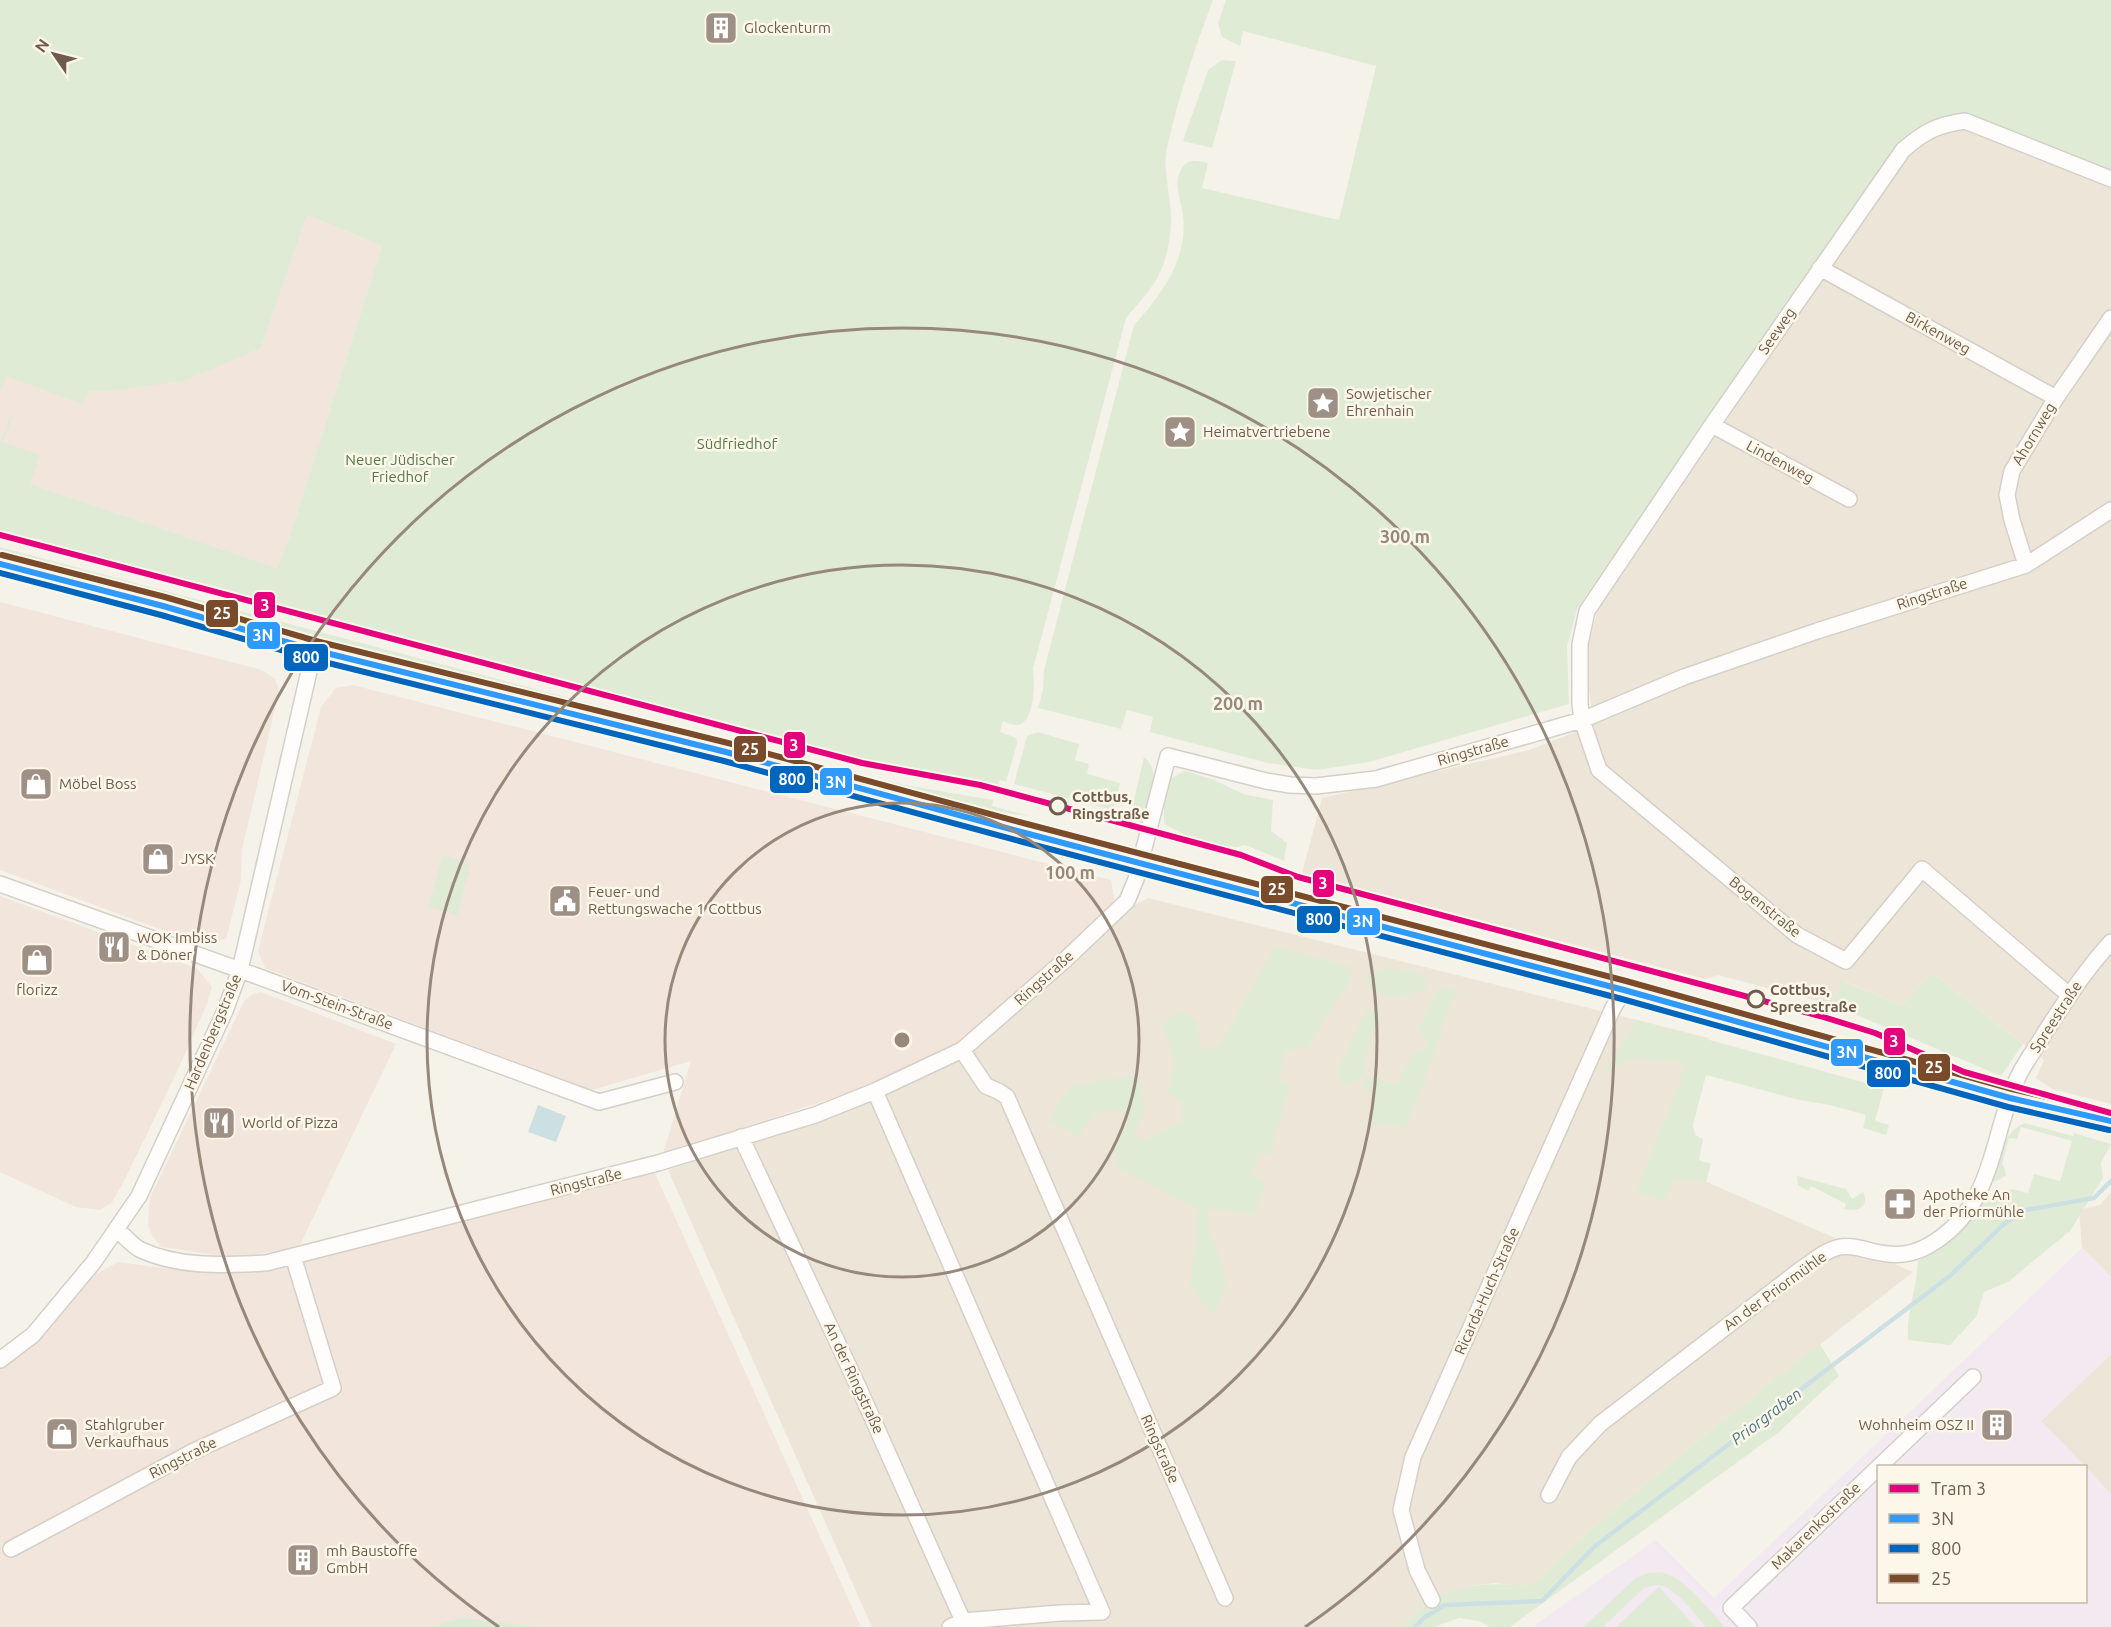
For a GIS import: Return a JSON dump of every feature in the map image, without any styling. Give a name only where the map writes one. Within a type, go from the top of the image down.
[{"type":"main road","points":[[0,564],[163,606],[314,650],[726,752],[1624,990],[2010,1098],[2111,1121]]},
{"type":"street","name":"Seeweg","points":[[1582,720],[1580,644],[1587,611],[1712,425],[1903,150],[1923,133],[1942,124],[1965,121],[2111,179]]},
{"type":"street","name":"Birkenweg","points":[[1820,268],[2056,398]]},
{"type":"street","name":"Ahornweg","points":[[2026,565],[2007,495],[2012,471],[2056,398],[2111,318]]},
{"type":"street","name":"Lindenweg","points":[[1712,425],[1849,499]]},
{"type":"street","name":"Ringstraße","points":[[111,1236],[126,1236],[135,1247],[157,1256],[202,1265],[266,1263],[658,1163],[815,1115],[875,1091],[962,1050],[1066,959],[1127,901],[1140,863],[1168,756],[1266,781],[1316,786],[1376,779],[1582,720],[1695,673],[1817,631],[2026,565],[2111,510]]},
{"type":"street","name":"Hardenbergstraße","points":[[0,1360],[33,1335],[93,1263],[140,1196],[225,1011],[240,970],[314,650]]},
{"type":"street","name":"Bogenstraße","points":[[1582,720],[1599,770],[1797,935],[1846,961],[1922,869],[2069,995]]},
{"type":"street","name":"Vom-Stein-Straße","points":[[0,884],[599,1102],[675,1082]]},
{"type":"street","name":"Spreestraße","points":[[2010,1098],[2018,1076],[2069,995],[2094,959],[2111,942]]},
{"type":"street","name":"Ricarda-Huch-Straße","points":[[1432,1600],[1417,1570],[1401,1510],[1413,1457],[1608,1019],[1624,990]]},
{"type":"street","name":"Ringstraße","points":[[962,1050],[986,1086],[1007,1097],[1225,1598]]},
{"type":"street","name":"An der Ringstraße","points":[[741,1137],[857,1384],[957,1624],[1060,1613],[1102,1612],[875,1091]]},
{"type":"street","name":"An der Priormühle","points":[[1550,1495],[1569,1457],[1600,1424],[1800,1270],[1827,1252],[1841,1247],[1857,1247],[1886,1254],[1902,1255],[1928,1245],[1953,1227],[1970,1205],[1990,1167],[2010,1098]]},
{"type":"street","name":"Ringstraße","points":[[11,1549],[194,1451],[333,1388],[293,1257]]},
{"type":"street","name":"Makarenkostraße","points":[[1881,1465],[1973,1377]]},
{"type":"street","name":"Makarenkostraße","points":[[1749,1627],[1731,1608],[1877,1469]]},
{"type":"shaded area","points":[[1965,129],[2111,187],[2111,1104],[2052,1089],[2036,1078],[2044,1060],[1932,973],[1902,1005],[1843,981],[1833,1005],[1718,975],[1705,979],[1302,873],[1322,798],[1529,750],[1594,725],[1588,684],[1589,643],[1597,612],[1906,154],[1927,139]]},
{"type":"shaded area","points":[[307,215],[382,246],[292,529],[277,568],[0,474],[0,371],[102,392],[261,348]]},
{"type":"shaded area","points":[[0,602],[262,670],[275,679],[279,691],[242,850],[241,880],[226,939],[200,944],[0,870]]},
{"type":"shaded area","points":[[353,685],[1111,880],[1115,902],[1064,953],[960,1042],[926,1061],[872,1085],[663,1154],[691,1061],[592,1090],[265,968],[258,951],[321,707],[336,688]]},
{"type":"shaded area","points":[[0,896],[196,968],[212,987],[176,1074],[124,1181],[112,1202],[100,1210],[76,1207],[0,1172]]},
{"type":"shaded area","points":[[1148,898],[1709,1038],[1663,1163],[1913,1272],[1718,1424],[1589,1531],[1532,1587],[1495,1583],[1471,1586],[1425,1605],[1401,1627],[872,1627],[668,1170],[876,1099],[932,1074],[969,1053],[1133,906]]},
{"type":"shaded area","points":[[261,992],[396,1044],[299,1247],[236,1258],[161,1247],[148,1225],[150,1198],[244,1001],[253,994]]},
{"type":"shaded area","points":[[538,1105],[566,1116],[556,1142],[528,1132]]},
{"type":"shaded area","points":[[654,1171],[861,1627],[540,1627],[462,1617],[431,1627],[0,1627],[0,1369],[40,1340],[95,1275],[118,1262],[176,1270],[212,1271]]},
{"type":"shaded area","points":[[2111,1192],[2111,1277],[2082,1248],[2079,1210],[2100,1205]]},
{"type":"shaded area","points":[[2082,1248],[2111,1277],[2111,1354],[2041,1421],[2084,1465],[1877,1465],[1877,1603],[2087,1603],[2087,1468],[2111,1494],[2111,1627],[1532,1627],[1656,1540],[1714,1598]]},
{"type":"shaded area","points":[[2111,1354],[2111,1494],[2087,1469],[2087,1465],[2083,1465],[2041,1421]]},
{"type":"green space","name":"Südfriedhof","points":[[0,0],[1213,0],[1187,73],[1167,148],[1166,174],[1171,217],[1166,258],[1154,283],[1126,318],[1033,669],[1034,690],[1029,714],[1026,720],[1019,725],[1003,721],[1000,732],[1016,738],[1017,744],[1006,782],[1000,780],[998,786],[863,759],[0,530],[0,444],[10,417],[12,418],[3,442],[40,455],[30,484],[277,568],[292,529],[382,246],[307,215],[261,348],[183,381],[102,392],[89,390],[83,404],[6,376],[0,388]]},
{"type":"green space","points":[[1226,0],[2111,0],[2111,169],[1966,113],[1936,120],[1914,132],[1896,145],[1577,609],[1567,647],[1569,704],[1369,762],[1317,770],[1268,763],[1150,732],[1153,717],[1127,710],[1121,729],[1038,708],[1043,690],[1044,670],[1134,325],[1154,301],[1171,275],[1181,247],[1183,215],[1178,181],[1183,166],[1196,161],[1208,163],[1202,188],[1339,220],[1376,66],[1243,31],[1240,46],[1222,37],[1218,23]]},
{"type":"green space","points":[[1222,60],[1236,61],[1212,148],[1183,141],[1208,70]]},
{"type":"green space","points":[[0,547],[859,775],[993,800],[992,806],[1029,816],[974,809],[0,553]]},
{"type":"green space","points":[[1038,732],[1079,744],[1075,760],[1089,764],[1087,774],[1120,783],[1113,810],[1014,784],[1027,736]]},
{"type":"green space","points":[[1144,757],[1150,764],[1154,780],[1143,824],[1129,821]]},
{"type":"green space","points":[[1185,771],[1214,780],[1243,794],[1273,800],[1271,831],[1287,843],[1284,861],[1245,845],[1236,847],[1217,845],[1193,839],[1164,824],[1164,803],[1171,778]]},
{"type":"green space","points":[[443,855],[471,863],[457,915],[428,907]]},
{"type":"green space","points":[[1275,946],[1351,967],[1349,984],[1327,1015],[1308,1048],[1286,1050],[1278,1078],[1290,1085],[1269,1156],[1259,1152],[1252,1175],[1266,1184],[1254,1214],[1208,1209],[1208,1228],[1221,1260],[1226,1284],[1214,1317],[1190,1286],[1196,1242],[1197,1209],[1116,1167],[1116,1148],[1128,1121],[1123,1111],[1097,1111],[1078,1137],[1049,1121],[1058,1102],[1073,1085],[1137,1075],[1145,1110],[1134,1135],[1145,1140],[1183,1121],[1182,1103],[1168,1092],[1175,1067],[1163,1023],[1180,1010],[1197,1021],[1200,1049],[1219,1046]]},
{"type":"green space","points":[[1385,968],[1420,972],[1429,988],[1394,997],[1380,994],[1365,982],[1369,975]]},
{"type":"green space","points":[[1932,973],[2023,1044],[2001,1076],[1833,1005],[1842,981],[1902,1005]]},
{"type":"green space","points":[[1446,985],[1458,993],[1450,1002],[1431,1063],[1406,1127],[1370,1123],[1374,1096],[1361,1083],[1368,1075],[1396,1085],[1412,1055],[1424,1050],[1428,1041],[1421,1034],[1420,1026],[1435,994]]},
{"type":"green space","points":[[1366,1010],[1375,1011],[1383,1017],[1369,1044],[1362,1076],[1359,1080],[1344,1086],[1336,1073]]},
{"type":"green space","points":[[1637,1020],[1884,1088],[1875,1121],[1889,1125],[1886,1135],[1863,1128],[1866,1115],[1706,1075],[1693,1125],[1695,1135],[1703,1139],[1699,1160],[1711,1164],[1706,1182],[1675,1179],[1665,1201],[1636,1193],[1685,1067],[1674,1060],[1629,1059],[1604,1074]]},
{"type":"green space","points":[[2025,1123],[2073,1136],[2074,1133],[2111,1144],[2101,1163],[2103,1178],[2070,1231],[2008,1282],[1984,1292],[1976,1317],[1950,1345],[1908,1340],[1918,1261],[1940,1247],[1960,1230],[1983,1200],[2012,1189],[2028,1193],[2034,1174],[2060,1181],[2072,1141],[2021,1127],[2017,1139],[2009,1138],[2002,1164],[2006,1175],[1992,1182],[2006,1140],[2017,1127]]},
{"type":"green space","points":[[1797,1176],[1846,1189],[1852,1199],[1863,1192],[1865,1202],[1858,1209],[1844,1209],[1846,1204],[1811,1186],[1808,1191],[1798,1185]]},
{"type":"green space","points":[[1820,1344],[1839,1376],[1779,1432],[1510,1627],[1490,1627],[1479,1621],[1459,1618],[1434,1627],[1401,1627],[1425,1605],[1451,1591],[1490,1584],[1532,1586],[1589,1531],[1718,1424]]},
{"type":"green space","points":[[1661,1572],[1680,1581],[1725,1627],[1706,1627],[1674,1593],[1658,1585],[1644,1588],[1603,1627],[1583,1627],[1636,1578],[1648,1573]]},
{"type":"green space","points":[[1659,1587],[1696,1627],[1619,1627],[1618,1625]]},
{"type":"green space","points":[[462,1617],[540,1627],[431,1627]]},
{"type":"waterway","name":"Priorgraben","points":[[1415,1627],[1425,1617],[1445,1605],[1542,1601],[1594,1547],[1951,1275],[2004,1224],[2026,1210],[2094,1198],[2111,1181]]},
{"type":"tram line","name":"3","points":[[0,535],[862,763],[980,785],[1241,855],[1298,877],[1820,1016],[1875,1033],[1964,1072],[2111,1113]]},
{"type":"transit line","name":"25","points":[[2,555],[165,597],[316,641],[728,743],[1626,981],[2012,1089],[2111,1112]]},
{"type":"transit line","name":"3N","points":[[0,564],[163,606],[314,650],[726,752],[1624,990],[2010,1098],[2111,1121]]},
{"type":"transit line","name":"800","points":[[0,573],[161,615],[312,659],[724,761],[1622,999],[2008,1107],[2109,1130]]},
{"type":"place","name":"Glockenturm","points":[[721,28]]},
{"type":"place","name":"Sowjetischer Ehrenhain","points":[[1323,403]]},
{"type":"place","name":"Heimatvertriebene","points":[[1180,432]]},
{"type":"place","name":"Möbel Boss","points":[[36,784]]},
{"type":"place","name":"Cottbus, Ringstraße","points":[[1058,806]]},
{"type":"place","name":"JYSK","points":[[158,859]]},
{"type":"place","name":"Feuer- und Rettungswache 1 Cottbus","points":[[565,901]]},
{"type":"place","name":"WOK Imbiss & Döner","points":[[114,947]]},
{"type":"place","name":"florizz","points":[[37,960]]},
{"type":"place","name":"Cottbus, Spreestraße","points":[[1756,999]]},
{"type":"place","name":"World of Pizza","points":[[219,1123]]},
{"type":"place","name":"Apotheke An der Priormühle","points":[[1900,1204]]},
{"type":"place","name":"Wohnheim OSZ II","points":[[1997,1425]]},
{"type":"place","name":"Stahlgruber Verkaufhaus","points":[[62,1434]]},
{"type":"place","name":"mh Baustoffe GmbH","points":[[303,1560]]},
{"type":"park label","name":"Neuer Jüdischer Friedhof","points":[[400,468]]}]
